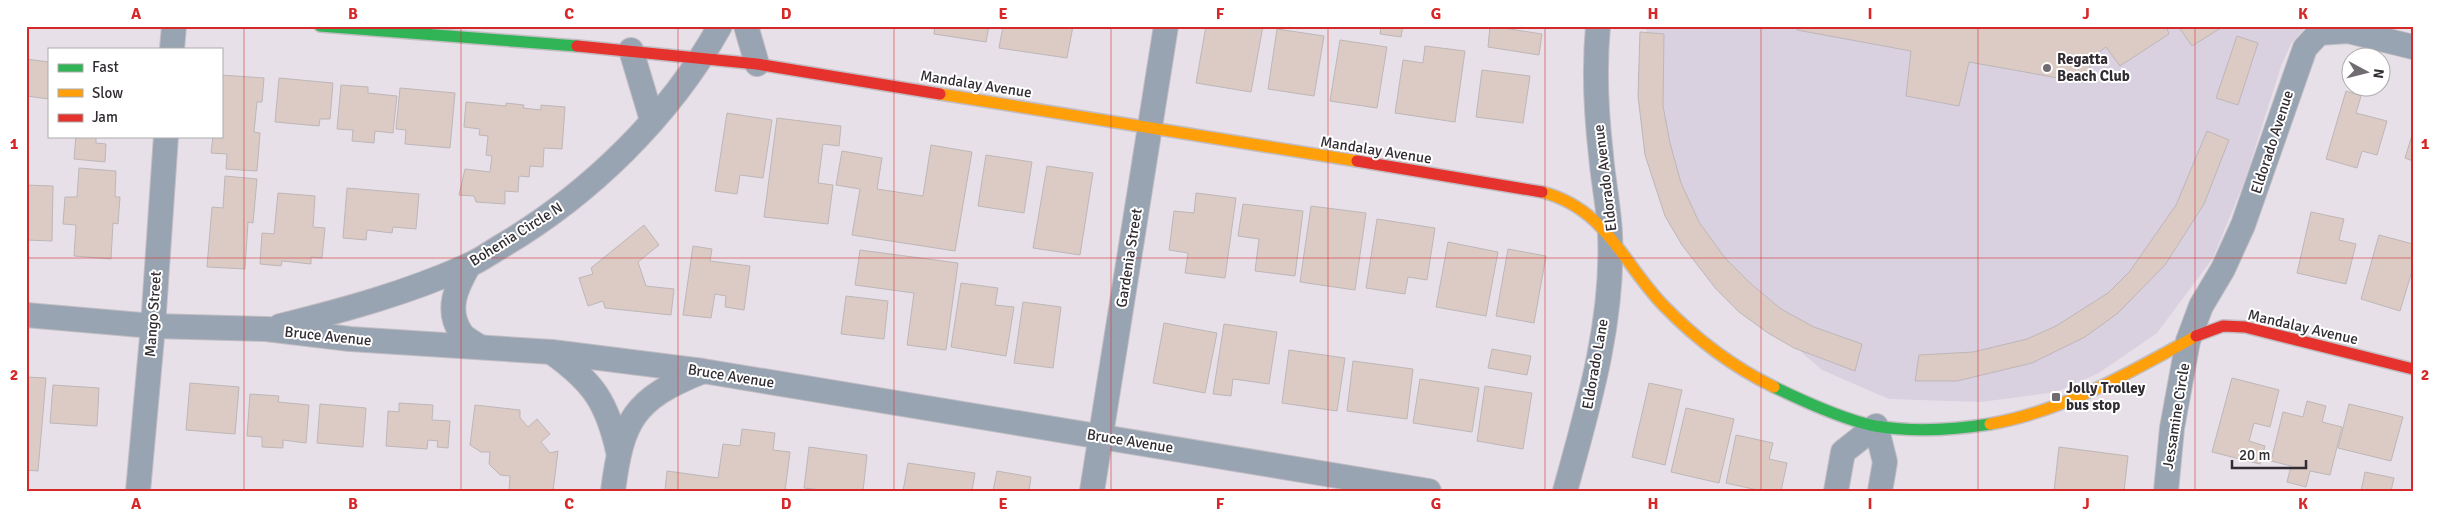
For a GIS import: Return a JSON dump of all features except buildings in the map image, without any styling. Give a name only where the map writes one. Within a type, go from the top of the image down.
[{"type":"street","points":[[172,48],[174,26]]},
{"type":"street","name":"Mandalay Avenue","points":[[320,26],[631,50],[757,64],[1539,191],[1567,199],[1588,212],[1610,234]]},
{"type":"street","name":"Bohenia Circle N","points":[[266,330],[347,310],[404,292],[469,265],[518,236],[569,201],[620,154],[652,120],[703,57],[720,26]]},
{"type":"street","points":[[746,26],[757,64]]},
{"type":"street","name":"Gardenia Street","points":[[1092,491],[1148,128],[1166,26]]},
{"type":"street","name":"Eldorado Avenue","points":[[1598,26],[1594,66],[1610,234],[1631,266],[1663,304],[1706,346],[1755,378],[1797,400],[1876,426]]},
{"type":"street","name":"Eldorado Avenue","points":[[2188,341],[2201,306],[2223,269],[2243,225],[2304,48],[2319,33],[2348,31],[2413,47]]},
{"type":"street","points":[[631,50],[652,120]]},
{"type":"street","name":"Mango Street","points":[[138,491],[153,326],[166,138]]},
{"type":"street","name":"Eldorado Lane","points":[[1565,491],[1592,394],[1597,368],[1607,290],[1610,234]]},
{"type":"street","points":[[469,265],[457,286],[453,304],[454,318],[461,334],[480,347]]},
{"type":"street","name":"Bruce Avenue","points":[[26,306],[38,316],[153,326],[266,330],[350,339],[552,352],[703,371],[1429,491]]},
{"type":"street","name":"Mandalay Avenue","points":[[1876,426],[1942,429],[1989,425],[2041,412],[2088,393],[2206,331],[2223,326],[2244,327],[2413,369]]},
{"type":"street","name":"Jessamine Circle","points":[[2166,491],[2172,428],[2188,341]]},
{"type":"street","points":[[552,352],[579,372],[598,395],[611,418],[618,451]]},
{"type":"street","points":[[613,491],[618,451],[629,425],[646,401],[672,384],[703,371]]},
{"type":"street","points":[[1836,491],[1844,452],[1876,426],[1885,462],[1880,491]]},
{"type":"shaded area","points":[[1646,26],[2303,26],[2304,29],[2291,44],[2281,66],[2245,180],[2213,258],[2157,333],[2099,373],[2056,392],[1981,402],[1889,399],[1822,370],[1745,303],[1669,223]]},
{"type":"traffic: fast","points":[[320,26],[577,46]]},
{"type":"traffic: fast","points":[[1774,387],[1837,415],[1875,426],[1932,430],[1990,424]]},
{"type":"traffic: slow","points":[[940,94],[1357,161]]},
{"type":"traffic: slow","points":[[1542,192],[1564,200],[1583,211],[1612,239],[1649,289],[1676,318],[1702,341],[1744,371],[1774,387]]},
{"type":"traffic: slow","points":[[1990,424],[2017,418],[2071,400],[2122,376],[2196,336]]},
{"type":"traffic: jam","points":[[577,46],[757,64],[940,94]]},
{"type":"traffic: jam","points":[[1357,161],[1542,192]]},
{"type":"traffic: jam","points":[[2196,336],[2223,326],[2245,327],[2413,369]]},
{"type":"place","name":"Regatta Beach Club","points":[[2047,68]]},
{"type":"place","name":"Jolly Trolley bus stop","points":[[2056,397]]}]
